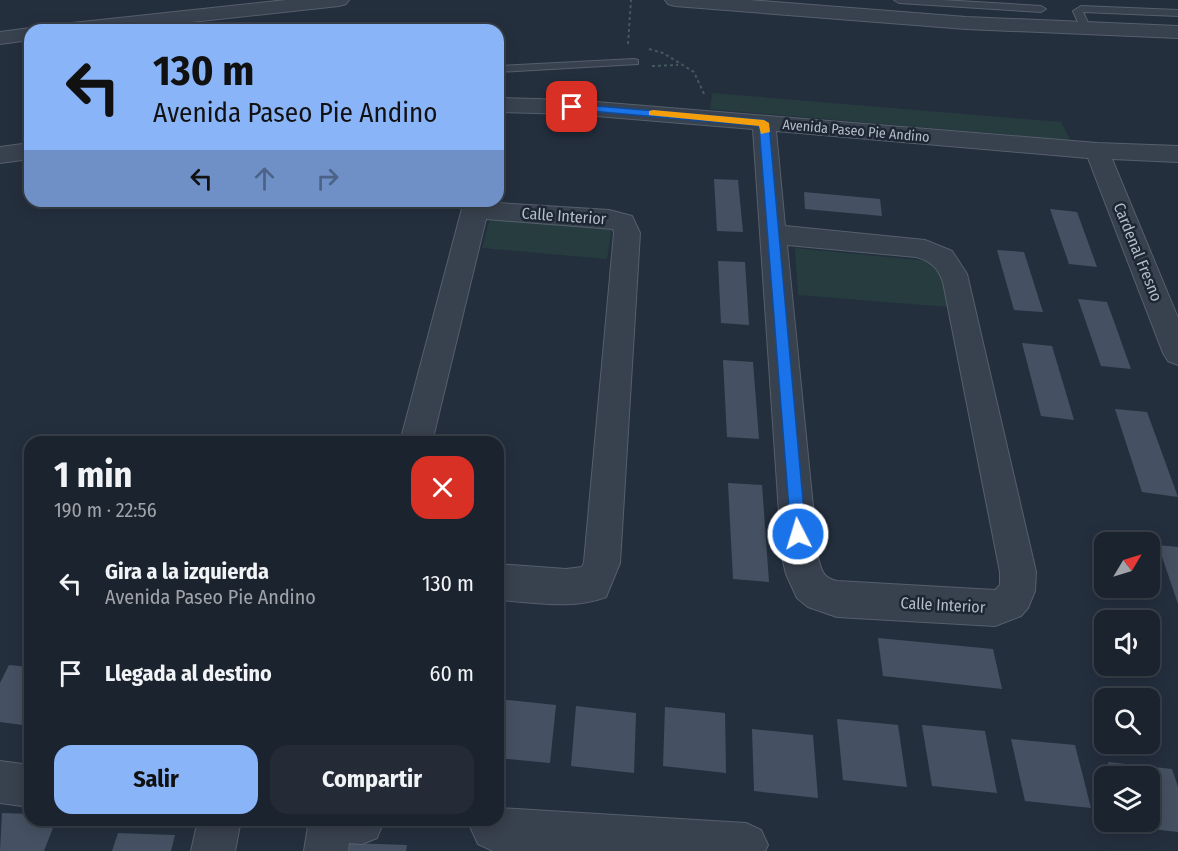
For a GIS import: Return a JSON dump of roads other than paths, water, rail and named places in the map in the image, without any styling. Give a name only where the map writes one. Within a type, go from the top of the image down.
[{"type":"street","points":[[141,20],[146,0]]},
{"type":"street","points":[[110,24],[339,0]]},
{"type":"street","points":[[675,0],[797,5],[1050,28],[1178,32]]},
{"type":"street","points":[[0,38],[24,35]]},
{"type":"street","name":"Avenida Paseo Pie Andino","points":[[504,105],[572,107],[1097,151],[1178,154]]},
{"type":"street","name":"Calle Interior","points":[[764,123],[772,234],[800,557],[810,587],[823,597],[837,599],[995,608],[1007,605],[1016,598],[1019,587],[1018,572],[957,282],[945,258],[932,251],[916,248],[772,234]]},
{"type":"street","name":"Cardenal Fresno","points":[[1097,151],[1178,353]]},
{"type":"street","points":[[0,155],[24,152]]},
{"type":"street","name":"Calle Interior","points":[[418,436],[477,207]]},
{"type":"street","name":"Calle Interior","points":[[487,207],[609,219],[623,222],[627,233],[602,562],[593,584],[566,587],[504,582]]},
{"type":"street","points":[[0,782],[24,785]]},
{"type":"street","points":[[213,851],[219,826]]},
{"type":"street","points":[[326,851],[340,826]]},
{"type":"street","points":[[493,829],[574,842],[685,846],[746,845]]},
{"type":"lane","points":[[898,0],[1039,4],[1050,28]]},
{"type":"lane","points":[[1086,29],[1078,11],[1081,9],[1178,13]]},
{"type":"lane","points":[[504,69],[634,62]]}]
